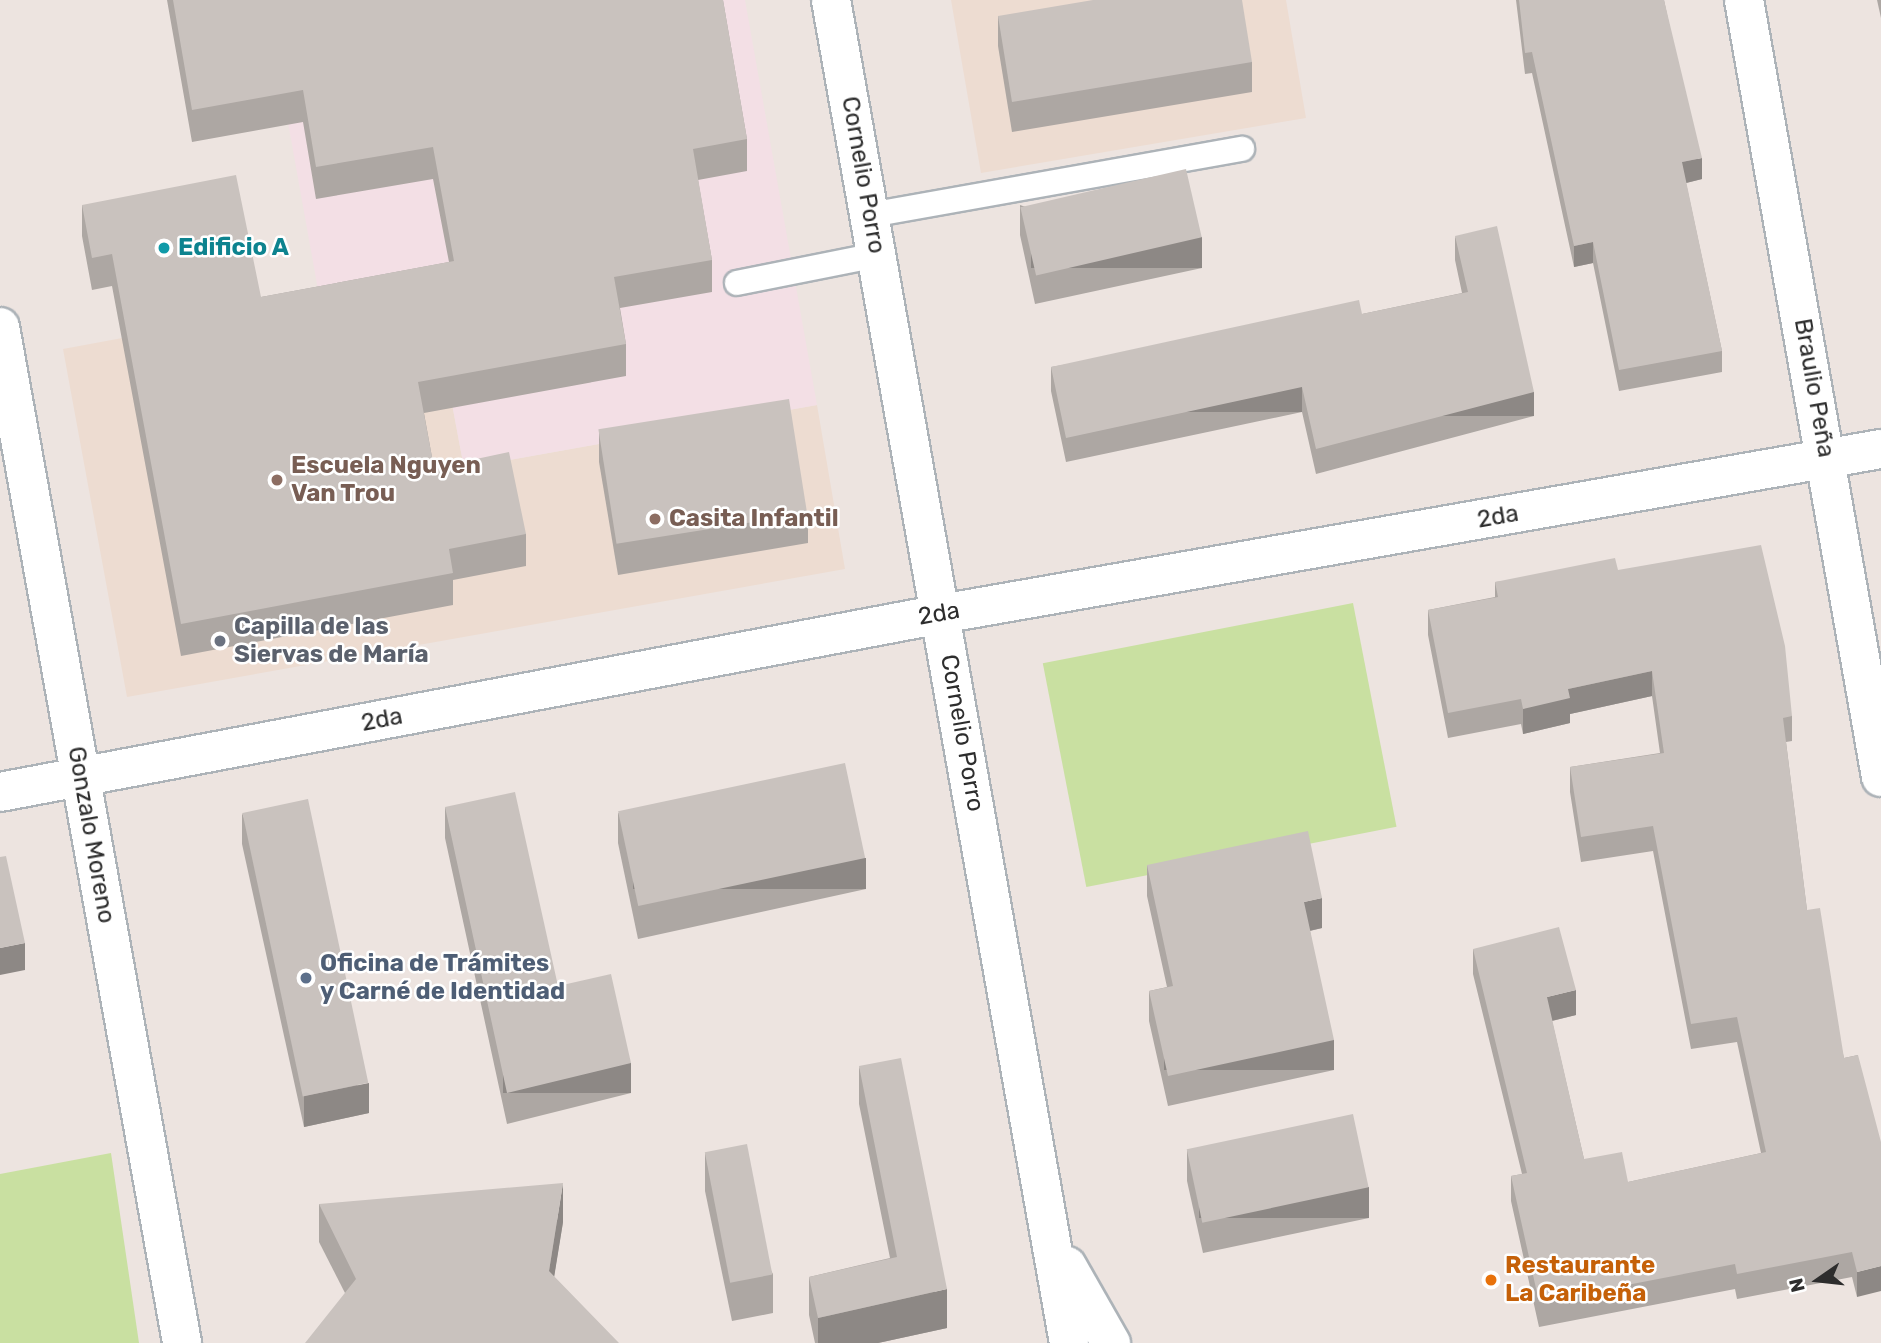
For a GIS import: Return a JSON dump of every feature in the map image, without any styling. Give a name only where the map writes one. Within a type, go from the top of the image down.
[{"type":"street","name":"Cornelio Porro","points":[[831,0],[1069,1343]]},
{"type":"street","name":"Braulio Peña","points":[[1744,0],[1881,777]]},
{"type":"street","name":"Gonzalo Moreno","points":[[0,327],[182,1343]]},
{"type":"street","name":"2da","points":[[0,792],[940,614],[1881,449]]},
{"type":"street","points":[[1053,1241],[1111,1343]]},
{"type":"lane","points":[[870,215],[1242,149]]},
{"type":"lane","points":[[737,283],[877,256]]},
{"type":"shaded area","points":[[266,0],[745,0],[817,405],[464,468],[429,281],[320,301]]},
{"type":"shaded area","points":[[951,0],[1286,0],[1306,118],[981,173]]},
{"type":"shaded area","name":"Escuela Nguyen Van Trou","points":[[429,281],[464,468],[817,405],[845,569],[127,697],[63,349]]},
{"type":"green space","points":[[1353,603],[1397,827],[1086,887],[1043,663]]},
{"type":"green space","points":[[111,1153],[139,1343],[0,1343],[0,1174]]},
{"type":"building","points":[[173,0],[723,0],[747,139],[693,149],[712,260],[614,277],[626,344],[418,382],[434,468],[509,452],[526,534],[449,549],[453,573],[181,624],[112,254],[92,258],[82,205],[236,175],[261,297],[454,261],[433,147],[316,167],[303,90],[192,110]]},
{"type":"building","points":[[1093,0],[1242,0],[1252,62],[1012,102],[998,16]]},
{"type":"building","points":[[1519,0],[1664,0],[1702,158],[1682,162],[1722,351],[1619,370],[1593,242],[1574,246],[1532,52],[1525,53]]},
{"type":"building","points":[[1186,169],[1202,237],[1036,275],[1020,207]]},
{"type":"building","points":[[1497,226],[1534,392],[1316,449],[1302,387],[1066,438],[1051,367],[1359,300],[1362,314],[1468,292],[1455,236]]},
{"type":"building","points":[[789,399],[807,514],[617,544],[598,429]]},
{"type":"building","points":[[1761,545],[1785,646],[1792,716],[1783,718],[1807,910],[1820,908],[1844,1058],[1858,1055],[1881,1142],[1881,1266],[1857,1272],[1852,1252],[1737,1274],[1735,1264],[1539,1302],[1511,1176],[1527,1173],[1473,949],[1559,927],[1576,990],[1547,997],[1584,1159],[1622,1152],[1628,1182],[1766,1152],[1737,1017],[1691,1024],[1653,826],[1581,837],[1570,767],[1664,753],[1652,671],[1568,689],[1570,698],[1523,709],[1521,699],[1448,713],[1428,610],[1498,597],[1495,582],[1615,558],[1618,570]]},
{"type":"building","points":[[845,763],[865,858],[638,906],[618,811]]},
{"type":"building","points":[[515,792],[558,986],[611,974],[631,1063],[507,1093],[445,807]]},
{"type":"building","name":"Oficina de Trámites y Carné de Identidad","points":[[308,799],[368,1083],[303,1097],[242,813]]},
{"type":"building","points":[[1308,831],[1322,898],[1304,902],[1334,1040],[1168,1076],[1149,991],[1173,986],[1147,865]]},
{"type":"building","points":[[6,856],[25,943],[0,948],[0,857]]},
{"type":"building","points":[[901,1058],[947,1289],[818,1318],[809,1277],[897,1257],[859,1066]]},
{"type":"building","points":[[1353,1114],[1369,1187],[1202,1223],[1187,1149]]},
{"type":"building","points":[[747,1144],[772,1275],[730,1283],[705,1152]]},
{"type":"building","points":[[563,1183],[549,1271],[619,1343],[305,1343],[356,1279],[319,1204]]},
{"type":"place","name":"Edificio A","points":[[164,248]]},
{"type":"place","name":"Escuela Nguyen Van Trou","points":[[277,480]]},
{"type":"place","name":"Casita Infantil","points":[[655,519]]},
{"type":"place","name":"Capilla de las Siervas de María","points":[[220,641]]},
{"type":"place","name":"Oficina de Trámites y Carné de Identidad","points":[[306,978]]},
{"type":"place","name":"Restaurante La Caribeña","points":[[1491,1280]]}]
